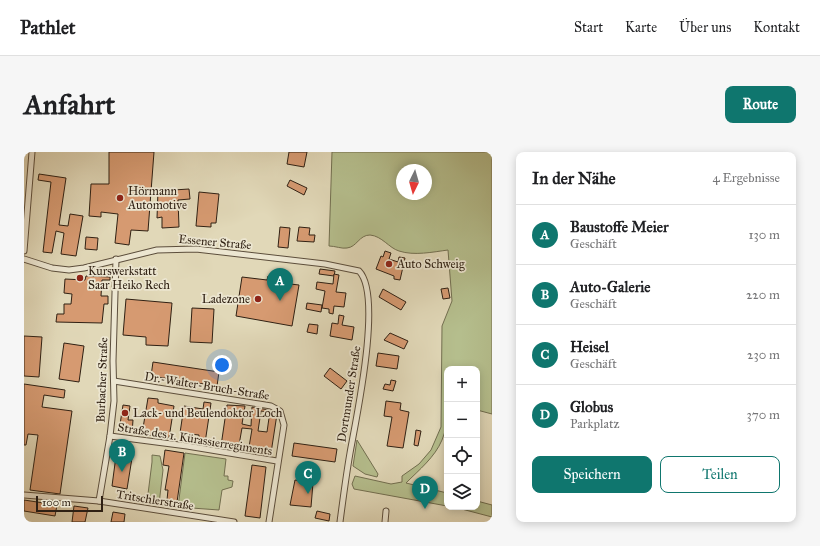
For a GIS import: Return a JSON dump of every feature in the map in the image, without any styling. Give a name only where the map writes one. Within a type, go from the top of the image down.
[{"type":"street","points":[[24,251],[32,152]]},
{"type":"street","name":"Essener Straße","points":[[24,259],[52,268],[69,270],[84,268],[157,250],[196,249],[325,264],[359,271]]},
{"type":"street","name":"Burbacher Straße","points":[[99,501],[110,436],[114,381],[113,361],[116,259]]},
{"type":"street","name":"Dortmunder Straße","points":[[340,522],[368,342],[366,289],[364,277],[359,271]]},
{"type":"street","name":"Dr.-Walter-Bruch-Straße","points":[[114,381],[271,406],[280,411],[284,425],[277,461],[269,522]]},
{"type":"street","name":"Straße des 1. Kürassierregiments","points":[[110,436],[187,446],[277,461]]},
{"type":"street","name":"Tritschlerstraße","points":[[24,495],[99,501],[234,522]]},
{"type":"street","points":[[385,522],[386,512]]},
{"type":"green space","points":[[332,152],[492,152],[492,414],[480,411],[480,366],[444,366],[444,435],[431,458],[406,483],[444,492],[444,505],[354,489],[352,484],[355,476],[391,484],[402,482],[402,476],[419,464],[431,450],[441,427],[442,326],[452,301],[448,250],[424,253],[399,251],[378,238],[370,235],[363,237],[353,246],[343,248],[329,246]]},
{"type":"green space","points":[[357,440],[378,474],[377,477],[365,474],[353,466]]},
{"type":"green space","points":[[185,453],[226,459],[224,476],[228,476],[228,480],[233,481],[232,487],[222,490],[219,510],[178,507]]},
{"type":"green space","points":[[152,455],[160,456],[163,470],[159,504],[149,504],[147,502]]},
{"type":"green space","points":[[480,502],[492,505],[492,517],[465,510],[480,510]]},
{"type":"building","name":"Hörmann Automotive","points":[[109,152],[154,152],[148,231],[131,230],[129,245],[115,243],[118,214],[101,212],[101,217],[89,216],[91,184],[109,184]]},
{"type":"building","points":[[289,152],[307,152],[304,167],[287,164]]},
{"type":"building","points":[[39,174],[66,178],[59,225],[68,226],[70,214],[83,216],[76,256],[61,254],[64,233],[56,231],[52,253],[43,252],[51,182],[38,180]]},
{"type":"building","points":[[290,180],[307,188],[304,195],[287,186]]},
{"type":"building","points":[[189,189],[190,199],[178,200],[179,227],[162,228],[162,217],[157,218],[158,191]]},
{"type":"building","points":[[199,192],[219,194],[216,223],[211,223],[211,227],[196,226]]},
{"type":"building","points":[[280,227],[290,228],[288,248],[278,247]]},
{"type":"building","points":[[299,227],[310,228],[309,235],[315,235],[314,242],[297,241]]},
{"type":"building","points":[[86,237],[98,238],[97,250],[85,249]]},
{"type":"building","points":[[385,251],[391,253],[389,259],[398,262],[399,257],[405,258],[400,280],[394,279],[394,276],[376,269],[381,256],[383,257]]},
{"type":"building","points":[[320,269],[335,271],[334,276],[319,274]]},
{"type":"building","points":[[334,274],[339,275],[336,292],[346,293],[344,307],[334,306],[333,314],[329,313],[329,309],[322,308],[325,291],[316,289],[317,282],[333,284]]},
{"type":"building","points":[[86,276],[110,277],[110,280],[102,280],[101,296],[108,296],[108,304],[104,304],[102,323],[56,322],[57,314],[64,314],[64,304],[71,304],[72,294],[64,293],[65,279],[85,280]]},
{"type":"building","points":[[268,276],[282,278],[282,283],[299,285],[292,326],[236,316],[242,277],[267,280]]},
{"type":"building","points":[[448,288],[450,298],[443,299],[441,289]]},
{"type":"building","points":[[383,289],[406,302],[401,310],[379,297]]},
{"type":"building","points":[[126,299],[172,303],[168,346],[146,345],[146,337],[123,335]]},
{"type":"building","points":[[307,303],[322,305],[321,312],[306,309]]},
{"type":"building","points":[[192,308],[214,309],[212,343],[190,342]]},
{"type":"building","points":[[339,315],[344,316],[342,325],[354,327],[352,340],[330,336],[332,323],[338,324]]},
{"type":"building","points":[[309,324],[318,325],[317,334],[307,332]]},
{"type":"building","points":[[390,333],[408,341],[404,349],[384,340]]},
{"type":"building","points":[[24,336],[42,337],[39,377],[24,376]]},
{"type":"building","points":[[64,343],[84,346],[79,382],[59,379]]},
{"type":"building","points":[[378,353],[399,356],[397,369],[376,366]]},
{"type":"building","points":[[153,362],[219,372],[217,386],[151,376]]},
{"type":"building","points":[[330,368],[347,381],[341,389],[324,376]]},
{"type":"building","points":[[391,380],[396,381],[393,391],[383,389],[385,384],[390,385]]},
{"type":"building","points":[[24,384],[65,390],[64,398],[44,395],[42,407],[72,411],[60,494],[30,490],[38,435],[28,434],[26,445],[24,445]]},
{"type":"building","points":[[148,398],[158,399],[158,403],[174,406],[169,438],[142,434]]},
{"type":"building","points":[[386,401],[401,403],[400,410],[409,412],[403,448],[387,446],[392,417],[384,416]]},
{"type":"building","points":[[204,402],[211,403],[205,443],[198,442],[199,435],[180,433],[184,406],[203,409]]},
{"type":"building","name":"Lack- und Beulendoktor Loch","points":[[123,405],[130,406],[128,420],[133,420],[132,433],[119,431]]},
{"type":"building","points":[[227,405],[245,406],[242,424],[251,426],[252,407],[269,410],[268,412],[261,411],[258,431],[267,432],[270,411],[277,414],[271,453],[264,452],[264,449],[249,447],[252,429],[242,428],[239,445],[246,445],[245,449],[221,446]]},
{"type":"building","points":[[416,430],[421,431],[418,446],[414,445]]},
{"type":"building","points":[[294,443],[337,449],[335,462],[292,456]]},
{"type":"building","points":[[165,450],[184,453],[177,502],[167,500],[168,490],[165,490],[169,466],[163,465]]},
{"type":"building","points":[[116,456],[132,458],[127,489],[112,486]]},
{"type":"building","points":[[252,465],[266,467],[260,518],[245,516]]},
{"type":"building","points":[[295,480],[313,483],[311,507],[290,505]]},
{"type":"building","points":[[24,500],[57,505],[55,516],[24,511]]},
{"type":"building","points":[[74,506],[88,508],[85,522],[72,522]]},
{"type":"building","points":[[317,511],[330,514],[329,521],[315,518]]},
{"type":"building","points":[[113,512],[125,514],[124,522],[111,522]]},
{"type":"place","name":"Hörmann Automotive","points":[[120,198]]},
{"type":"place","name":"Auto Schweig","points":[[389,264]]},
{"type":"place","name":"Kurswerkstatt Saar Heiko Rech","points":[[80,278]]},
{"type":"place","name":"Ladezone","points":[[258,299]]},
{"type":"place","name":"Baustoffe Meier","points":[[280,301]]},
{"type":"place","name":"Lack- und Beulendoktor Loch","points":[[125,413]]},
{"type":"place","name":"Auto-Galerie","points":[[122,472]]},
{"type":"place","name":"Heisel","points":[[308,494]]},
{"type":"place","name":"Globus","points":[[425,509]]}]
